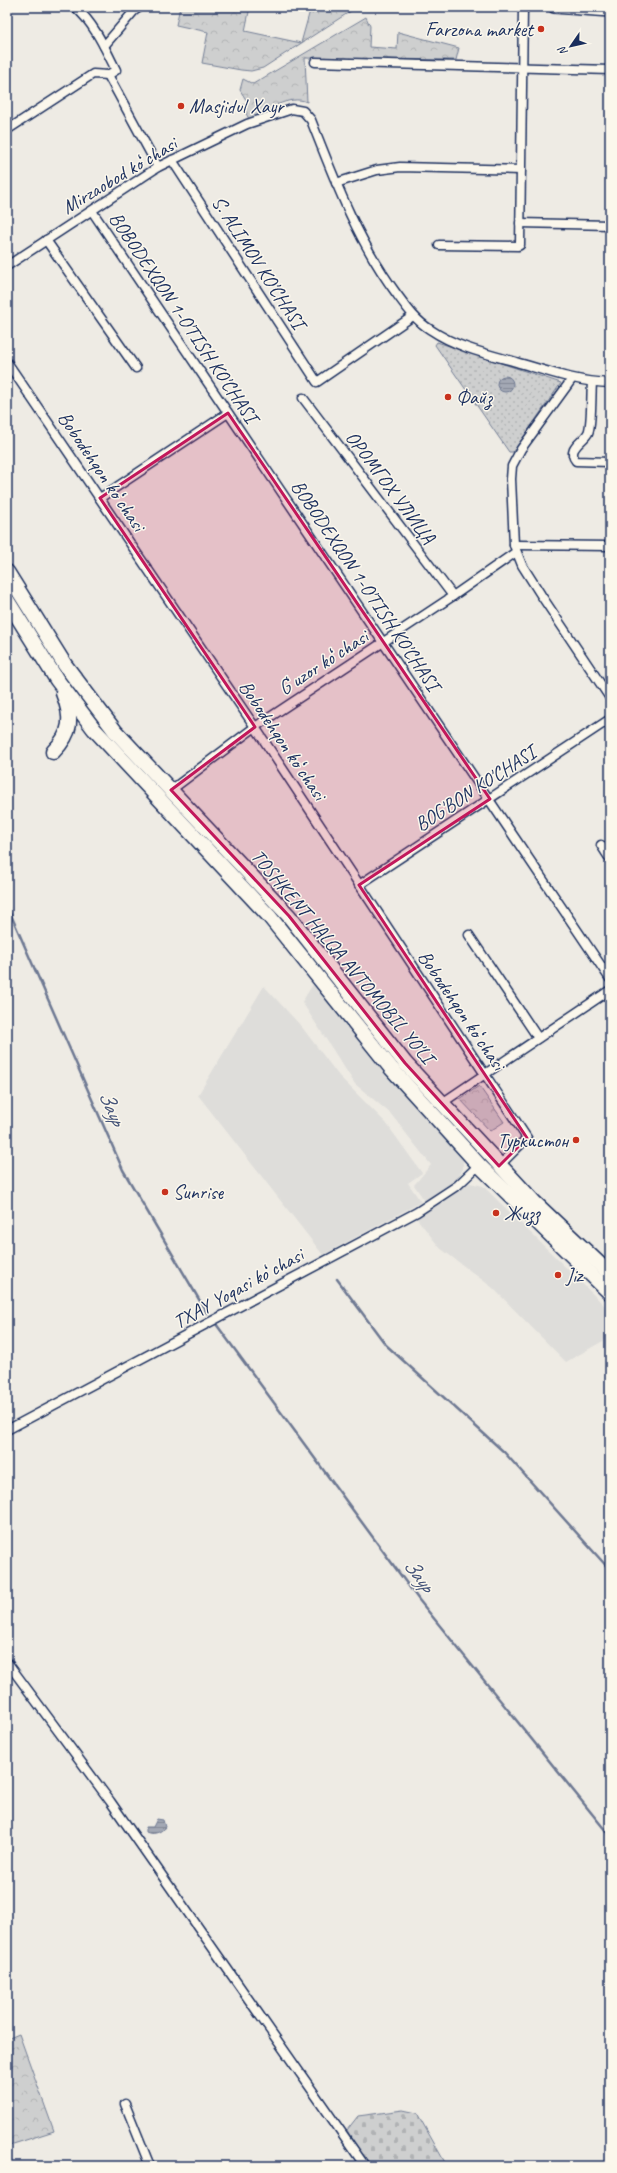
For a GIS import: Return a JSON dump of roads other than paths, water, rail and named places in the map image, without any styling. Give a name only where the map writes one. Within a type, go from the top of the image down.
[{"type":"highway","name":"TOSHKENT HALQA AVTOMOBIL YO'LI","points":[[7,572],[64,665],[115,731],[289,916],[352,998],[401,1058],[499,1166],[610,1274]]},
{"type":"highway","name":"TOSHKENT HALQA AVTOMOBIL YO'LI","points":[[7,600],[57,680],[105,740],[269,916],[408,1088],[479,1165],[610,1293]]},
{"type":"highway","points":[[53,752],[67,734],[69,722],[66,701],[57,680]]},
{"type":"highway","points":[[341,1007],[352,998]]},
{"type":"main road","points":[[554,7],[610,11]]},
{"type":"street","points":[[7,130],[93,74],[108,75],[116,70],[104,46],[82,13],[75,7]]},
{"type":"street","points":[[104,46],[134,11],[140,7]]},
{"type":"street","points":[[439,245],[518,246],[521,241],[523,7]]},
{"type":"street","points":[[315,62],[610,70]]},
{"type":"street","points":[[108,75],[158,167]]},
{"type":"street","name":"Mirzaobod koʻchasi","points":[[7,266],[158,167],[247,124],[284,110],[300,110],[311,120],[336,183]]},
{"type":"street","name":"S. ALIMOV KO'CHASI","points":[[172,160],[317,382],[413,316]]},
{"type":"street","points":[[521,170],[400,167],[377,170],[336,183],[353,224],[375,262],[413,316],[432,331],[460,344],[572,379],[592,383],[610,383]]},
{"type":"street","name":"BOBODEXQON 1-O'TISH KO'CHASI","points":[[92,211],[610,979]]},
{"type":"street","points":[[520,223],[610,225]]},
{"type":"street","points":[[46,240],[136,368]]},
{"type":"street","name":"Bobodehqon koʻchasi","points":[[7,362],[255,727],[527,1138],[499,1166]]},
{"type":"street","points":[[572,379],[520,449],[512,466],[515,548],[541,595],[610,698]]},
{"type":"street","points":[[592,383],[588,433],[574,449],[573,455],[576,461],[610,462]]},
{"type":"street","name":"ОРОМГОХ УЛИЦА","points":[[303,398],[453,596]]},
{"type":"street","points":[[100,498],[228,413]]},
{"type":"street","points":[[515,548],[610,546]]},
{"type":"street","name":"Gʻuzor koʻchasi","points":[[171,790],[255,727],[453,596],[515,548]]},
{"type":"street","name":"BOG'BON KO'CHASI","points":[[359,885],[610,719]]},
{"type":"street","points":[[601,845],[610,859]]},
{"type":"street","points":[[469,935],[538,1038]]},
{"type":"street","points":[[442,1103],[610,990]]},
{"type":"street","name":"TXAY Yoqasi koʻchasi","points":[[7,1430],[417,1212],[458,1185],[479,1165]]},
{"type":"street","points":[[7,1662],[110,1801],[365,2166]]},
{"type":"street","points":[[125,2104],[150,2166]]},
{"type":"waterway","name":"Заур","points":[[7,906],[123,1170],[207,1313]]},
{"type":"waterway","points":[[337,1279],[386,1345],[504,1452],[610,1570]]},
{"type":"waterway","name":"Заур","points":[[216,1324],[419,1600],[610,1836]]},
{"type":"place","name":"Farzona market","points":[[541,29]]},
{"type":"place","name":"Masjidul Xayr","points":[[181,106]]},
{"type":"place","name":"Файз","points":[[448,397]]},
{"type":"place","name":"Туркистон","points":[[576,1140]]},
{"type":"place","name":"Sunrise","points":[[165,1192]]},
{"type":"place","name":"Жизз","points":[[496,1213]]},
{"type":"place","name":"Jiz","points":[[558,1275]]}]
